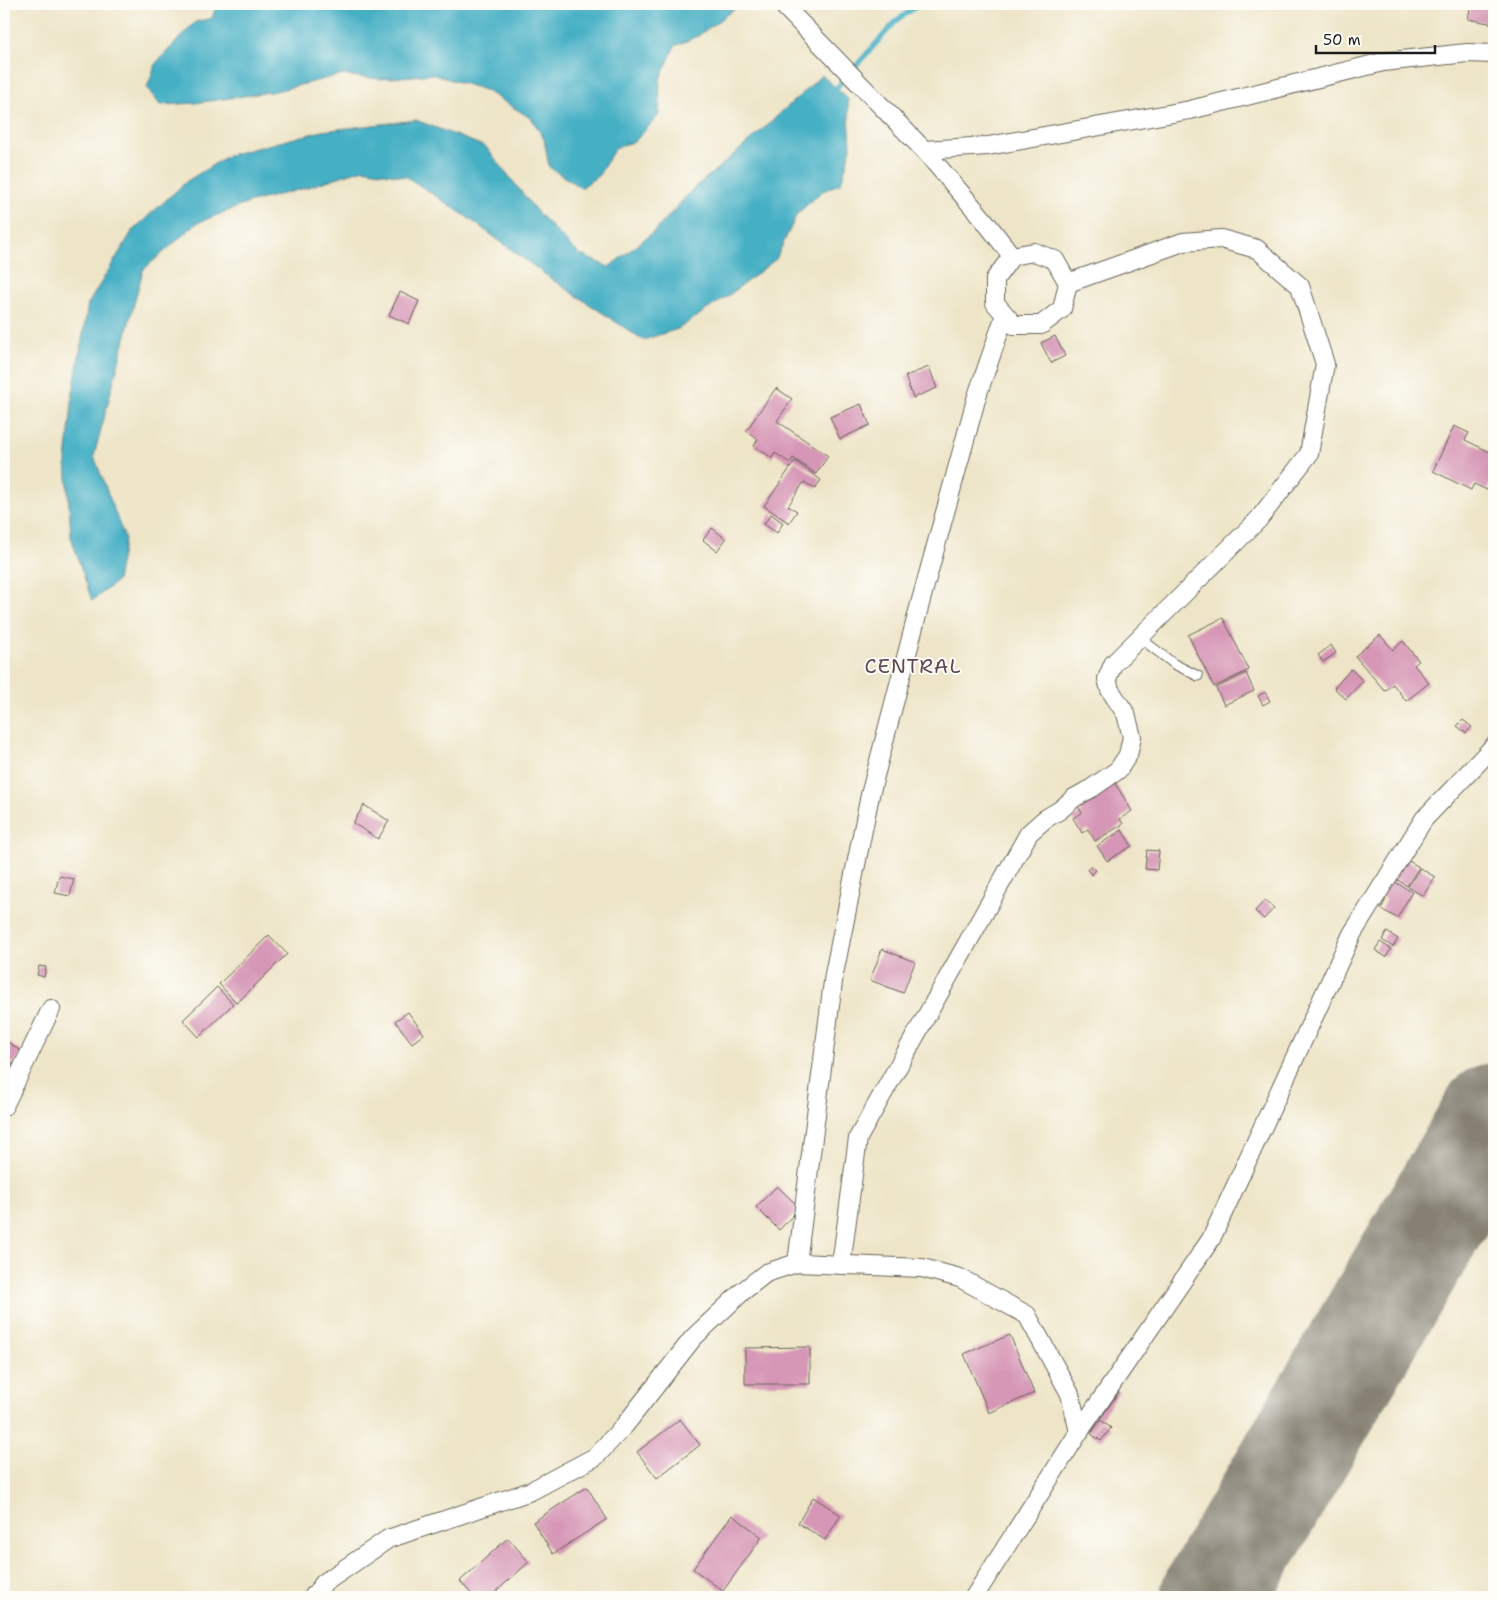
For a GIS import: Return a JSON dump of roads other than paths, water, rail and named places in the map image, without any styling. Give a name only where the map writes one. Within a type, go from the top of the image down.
[{"type":"street","points":[[782,4],[924,150],[1012,256]]},
{"type":"street","points":[[924,150],[988,146],[1190,110],[1383,62],[1467,53],[1494,54]]},
{"type":"street","points":[[841,1265],[858,1138],[1029,833],[1074,798],[1118,770],[1128,755],[1132,738],[1126,714],[1110,690],[1107,679],[1113,664],[1258,520],[1309,454],[1324,364],[1300,286],[1257,249],[1221,239],[1183,242],[1068,283]]},
{"type":"street","points":[[1034,252],[1055,260],[1068,283],[1062,309],[1042,325],[1014,325],[996,303],[995,279],[1012,256],[1034,252]]},
{"type":"street","points":[[797,1263],[834,974],[870,795],[918,609],[977,396],[1005,315]]},
{"type":"street","points":[[974,1597],[1079,1432],[1212,1239],[1352,934],[1424,819],[1494,746]]},
{"type":"street","points":[[4,1106],[51,1009]]},
{"type":"street","points":[[314,1597],[324,1583],[388,1539],[531,1491],[595,1457],[625,1425],[700,1332],[743,1291],[766,1273],[797,1263],[922,1268],[960,1278],[1027,1315],[1070,1394],[1079,1432]]},
{"type":"lane","points":[[1139,637],[1174,664],[1198,676]]},
{"type":"water","points":[[217,4],[741,4],[698,36],[675,46],[660,79],[659,115],[635,141],[615,148],[599,175],[581,188],[549,167],[544,139],[532,119],[485,90],[432,74],[381,79],[340,75],[276,91],[196,103],[160,105],[147,88],[156,63],[195,22],[212,18]]},
{"type":"water","points":[[822,75],[848,99],[851,148],[841,183],[821,192],[797,214],[776,259],[729,295],[678,329],[643,340],[550,278],[467,217],[407,177],[363,169],[302,189],[251,202],[197,223],[143,270],[94,456],[125,539],[117,581],[92,601],[71,537],[66,461],[73,393],[88,304],[133,230],[187,181],[229,155],[322,131],[416,120],[486,147],[538,213],[579,254],[609,267],[656,230],[691,191],[752,139]]},
{"type":"waterway","points":[[836,88],[898,19],[921,4]]},
{"type":"district","name":"CENTRAL","points":[[913,666]]}]
